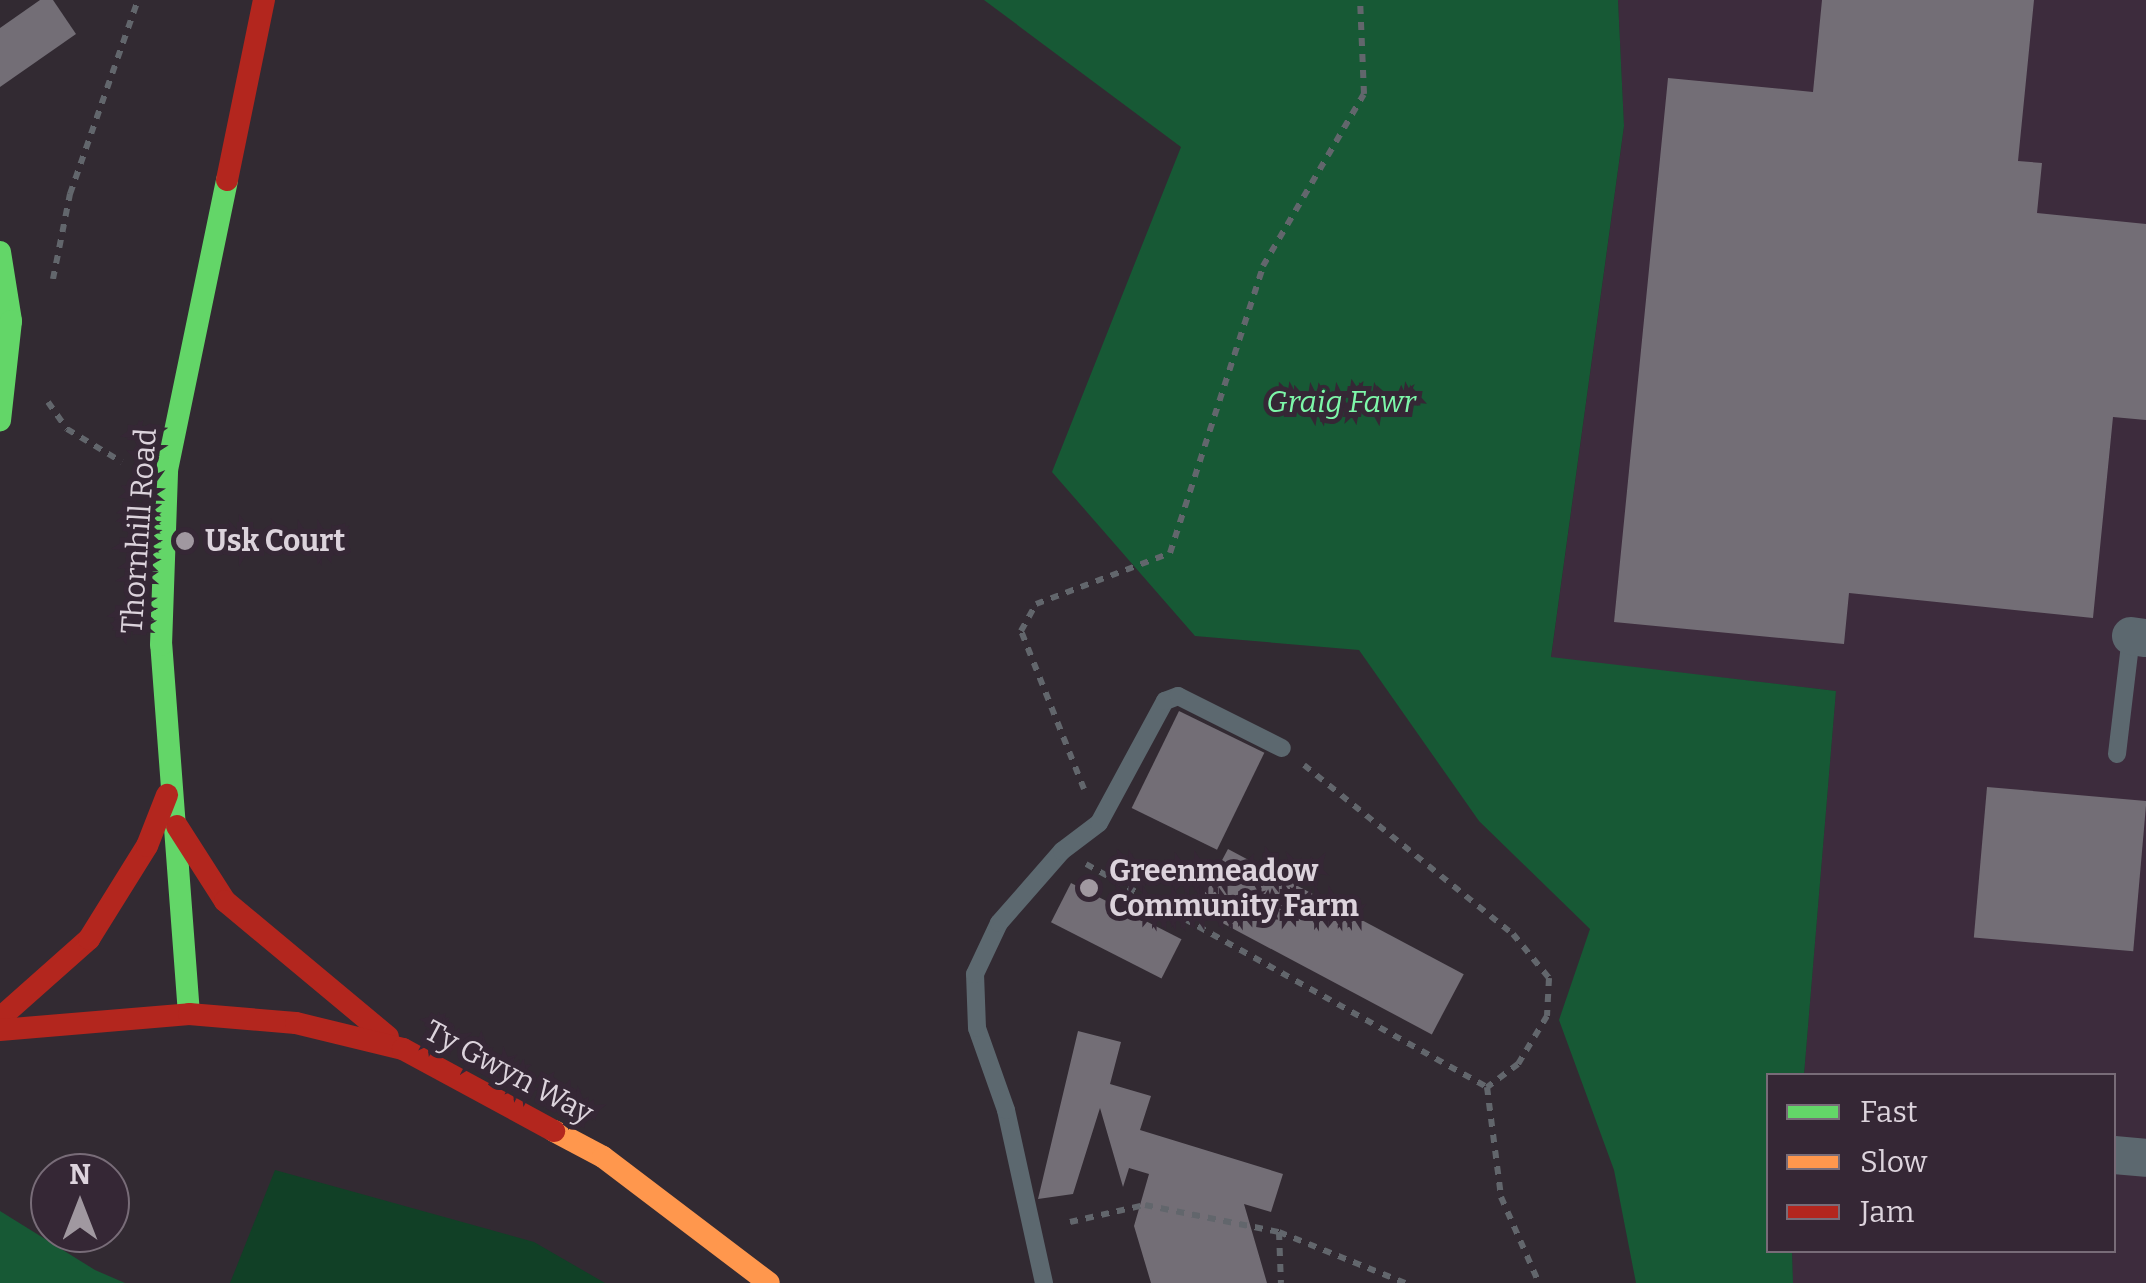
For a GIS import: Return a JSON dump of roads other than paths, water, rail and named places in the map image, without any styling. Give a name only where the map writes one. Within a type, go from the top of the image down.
[{"type":"street","name":"Thornhill Road","points":[[189,1014],[161,645],[168,470],[264,0]]},
{"type":"street","points":[[0,252],[11,321],[0,420]]},
{"type":"street","points":[[0,1018],[89,939],[148,846],[171,784]]},
{"type":"street","points":[[174,821],[225,902],[403,1049]]},
{"type":"street","name":"Ty Gwyn Way","points":[[0,1030],[189,1014],[296,1023],[403,1049],[603,1157],[769,1283]]},
{"type":"street","points":[[2116,1155],[2146,1158]]},
{"type":"lane","points":[[2117,754],[2138,637]]},
{"type":"lane","points":[[1044,1283],[1006,1110],[977,1028],[975,974],[1000,924],[1062,851],[1099,823],[1165,701],[1178,696],[1282,748]]},
{"type":"place","name":"Usk Court","points":[[185,541]]},
{"type":"place","name":"Greenmeadow Community Farm","points":[[1089,888]]},
{"type":"park label","name":"Graig Fawr","points":[[1341,402]]}]
